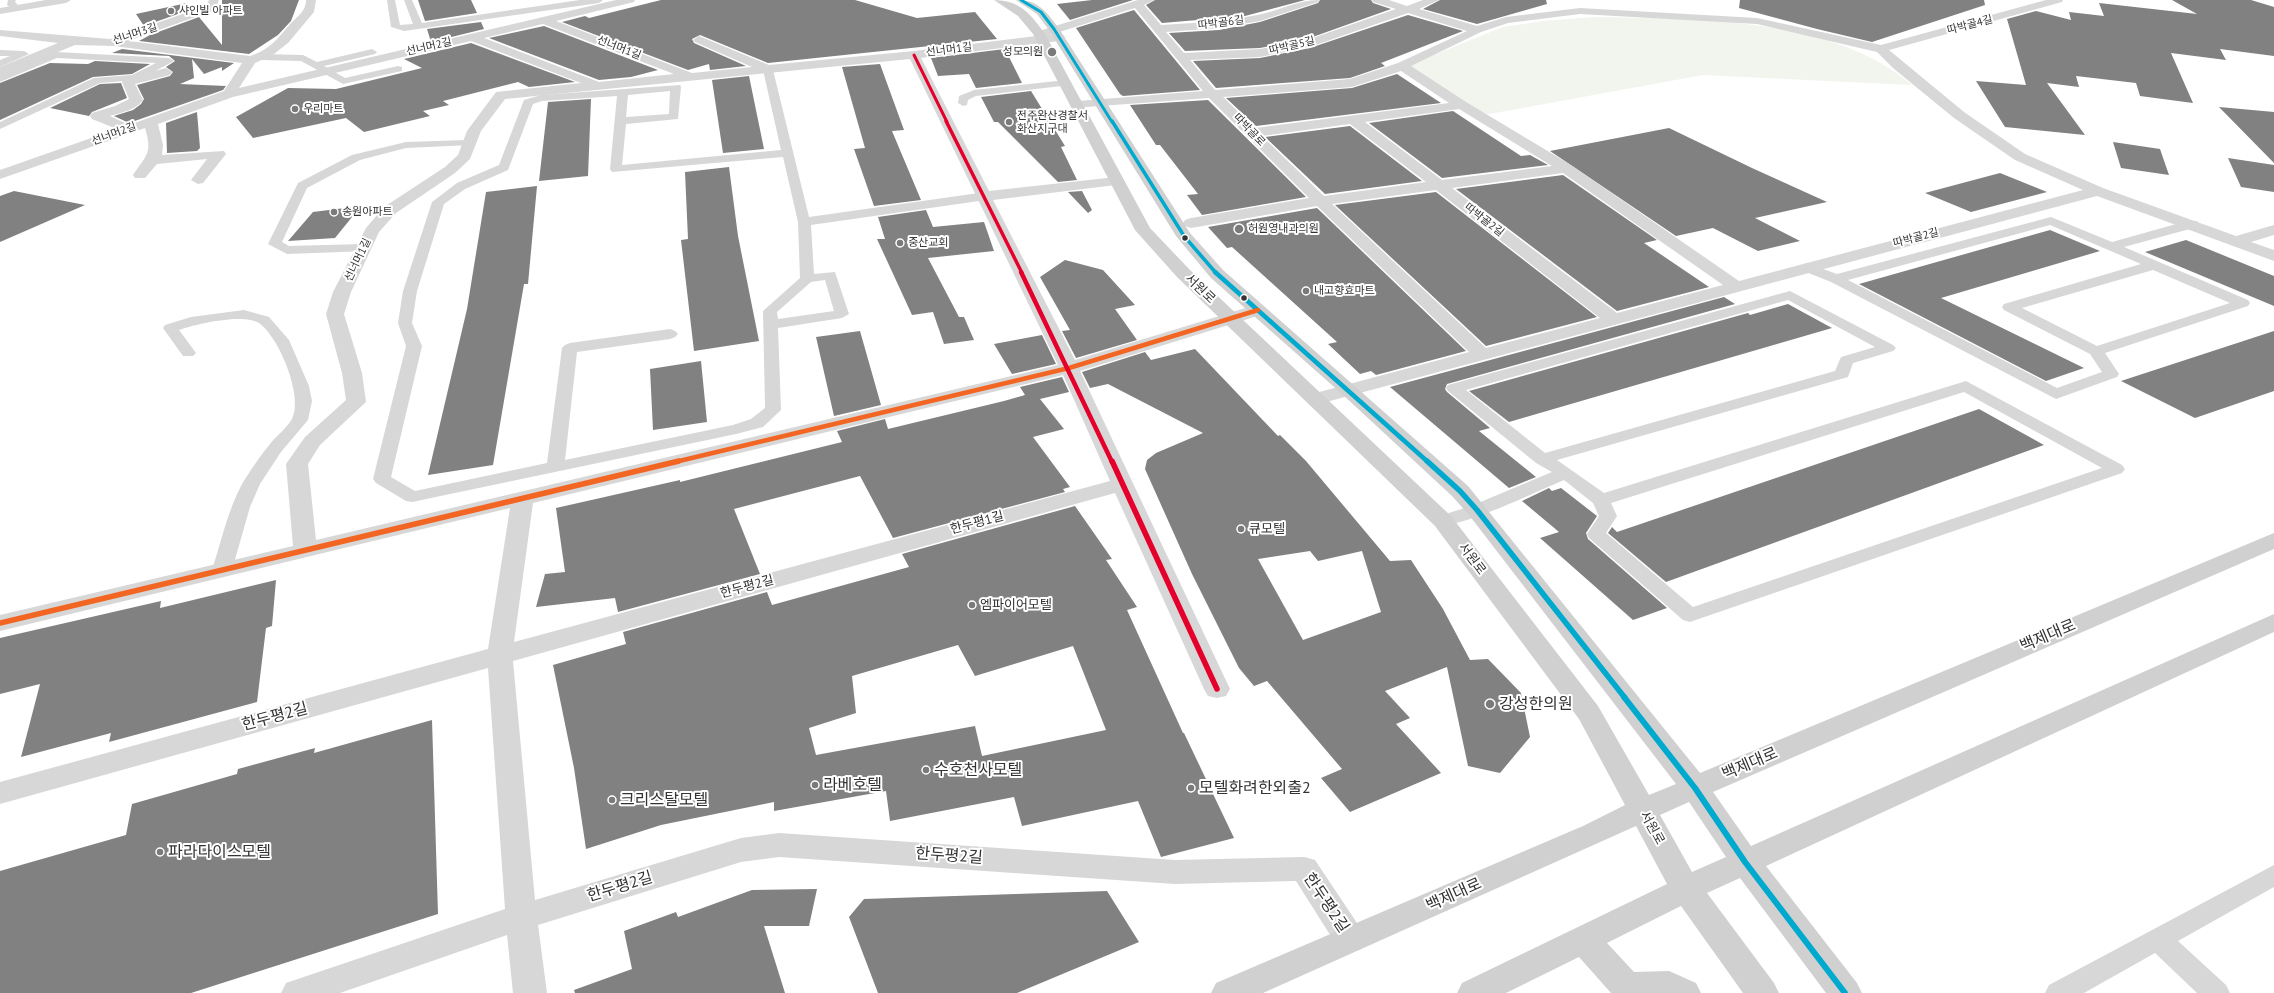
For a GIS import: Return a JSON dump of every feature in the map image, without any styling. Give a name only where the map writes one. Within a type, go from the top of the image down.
[{"type":"street","points":[[0,11],[14,4],[66,0]]},
{"type":"street","name":"선너머3길","points":[[0,32],[72,41],[111,43],[211,8],[214,0]]},
{"type":"street","points":[[229,94],[256,58],[281,44],[295,26],[305,17],[312,4],[311,0]]},
{"type":"street","name":"선너머2길","points":[[0,175],[229,94],[321,68],[472,37],[630,0]]},
{"type":"street","name":"서원로","points":[[999,0],[1011,4],[1048,35],[1101,103],[1184,236],[1218,274],[1460,491],[1477,510],[1695,788],[1745,862],[1845,993]]},
{"type":"street","name":"서원로","points":[[1021,0],[1041,12],[1066,83],[1143,230],[1231,319],[1443,521],[1589,713],[1686,889],[1762,993]]},
{"type":"street","points":[[1048,35],[1149,0]]},
{"type":"street","name":"따박골6길","points":[[1156,29],[1219,25],[1260,18],[1314,0]]},
{"type":"street","points":[[1378,0],[1477,30]]},
{"type":"street","name":"따박골5길","points":[[1181,57],[1260,53],[1310,43],[1434,0]]},
{"type":"street","name":"따박골4길","points":[[1881,48],[2058,0]]},
{"type":"street","points":[[1137,4],[1156,29],[1181,57]]},
{"type":"street","points":[[1078,105],[1211,93],[1352,83],[1402,66],[1477,30],[1506,20],[1580,11],[1654,10],[1757,21],[1881,48],[1897,65],[1959,115],[2020,157],[2098,191],[2192,224],[2234,242],[2274,256]]},
{"type":"street","name":"선너머1길","points":[[544,20],[693,77]]},
{"type":"street","name":"선너머1길","points":[[304,550],[297,464],[312,441],[356,402],[352,373],[335,314],[342,292],[372,231],[390,210],[450,170],[465,156],[467,143],[477,124],[501,95],[914,55],[1048,35]]},
{"type":"street","name":"선너머1길","points":[[472,37],[599,86]]},
{"type":"street","name":"선너머1길","points":[[699,40],[768,70]]},
{"type":"street","points":[[0,72],[72,41]]},
{"type":"street","points":[[111,43],[256,58]]},
{"type":"street","points":[[914,55],[986,196],[1069,368],[1217,689]]},
{"type":"street","name":"따박골로","points":[[1181,57],[1211,93],[1320,201]]},
{"type":"street","points":[[1402,66],[1461,105],[1566,168],[1735,286]]},
{"type":"street","points":[[128,129],[98,116],[120,109],[136,100],[128,82],[166,72]]},
{"type":"street","points":[[1252,133],[1461,105]]},
{"type":"street","name":"따박골2길","points":[[1354,120],[1614,320]]},
{"type":"street","points":[[140,174],[154,160],[157,143],[150,121]]},
{"type":"street","points":[[154,160],[219,154],[198,180]]},
{"type":"street","points":[[1191,223],[1320,201],[1566,168]]},
{"type":"street","points":[[986,196],[1116,181]]},
{"type":"street","name":"따박골2길","points":[[1315,398],[2098,191]]},
{"type":"street","points":[[1320,201],[1482,354]]},
{"type":"street","points":[[2234,242],[2274,230]]},
{"type":"street","points":[[0,623],[1069,368],[1258,310]]},
{"type":"street","name":"한두평1길","points":[[833,563],[1122,484]]},
{"type":"street","points":[[523,498],[500,655],[521,917],[530,993]]},
{"type":"street","name":"백제대로","points":[[1228,993],[1593,834],[1642,810],[2274,540]]},
{"type":"street","name":"한두평2길","points":[[0,793],[833,563]]},
{"type":"street","points":[[1474,993],[1686,889],[2274,622]]},
{"type":"street","name":"한두평2길","points":[[298,993],[521,917],[741,850],[779,845],[1175,872],[1304,869],[1350,939]]},
{"type":"street","points":[[1584,939],[1626,987],[1670,986],[1684,993]]},
{"type":"lane","points":[[391,0],[396,27],[419,26],[599,0]]},
{"type":"lane","points":[[408,0],[419,26]]},
{"type":"lane","points":[[256,58],[303,58],[356,45]]},
{"type":"lane","points":[[321,68],[372,52]]},
{"type":"lane","points":[[0,53],[24,54],[0,64]]},
{"type":"lane","points":[[0,79],[56,55],[169,61],[134,78],[98,80],[0,126]]},
{"type":"lane","points":[[303,58],[343,81],[398,69]]},
{"type":"lane","points":[[768,70],[804,222],[807,279]]},
{"type":"lane","points":[[963,103],[963,98],[974,93],[1066,83]]},
{"type":"lane","points":[[620,121],[674,117],[676,88],[541,98],[528,102],[504,167],[461,186],[438,202],[410,291],[405,323],[414,346],[382,479],[412,497],[757,423],[773,410],[770,325],[770,311],[807,279],[830,275],[842,314],[770,325]]},
{"type":"lane","points":[[623,92],[616,169],[788,153]]},
{"type":"lane","points":[[363,248],[287,250],[275,244],[302,186],[356,157],[406,145],[467,143]]},
{"type":"lane","points":[[804,222],[986,196]]},
{"type":"lane","points":[[1836,279],[2051,221],[2243,303],[2096,351]]},
{"type":"lane","points":[[2110,246],[2192,224]]},
{"type":"lane","points":[[1806,267],[1836,279],[2056,394],[2111,374],[2096,351],[2009,307],[2154,265]]},
{"type":"lane","points":[[1542,460],[1842,374],[1846,360],[1888,348],[1790,295],[1454,388],[1542,460],[1566,473],[1601,500],[1608,516],[1596,534],[1690,615],[2116,469],[1966,386],[1601,500]]},
{"type":"lane","points":[[188,354],[170,328],[191,321],[244,314],[264,320],[284,343],[294,365],[304,401],[300,420],[275,449],[251,484],[241,507],[222,570]]},
{"type":"lane","points":[[555,467],[570,348],[670,334]]},
{"type":"lane","points":[[1443,521],[1477,510],[1566,473]]},
{"type":"lane","points":[[2059,993],[2274,875]]},
{"type":"lane","points":[[2158,938],[2216,993]]},
{"type":"shaded area","points":[[1594,17],[1717,21],[1760,26],[1803,34],[1843,46],[1879,62],[1912,85],[1703,75],[1484,115],[1409,65],[1503,27],[1544,21]]},
{"type":"building","points":[[222,0],[299,0],[291,21],[278,35],[249,54],[139,41],[150,35],[199,17],[222,45]]},
{"type":"building","points":[[418,0],[471,0],[477,13],[425,21]]},
{"type":"building","points":[[661,0],[855,0],[917,18],[975,12],[997,39],[768,63],[700,35],[692,39],[694,43],[746,66],[710,70],[709,64],[688,70],[562,22],[585,16],[589,18]]},
{"type":"building","points":[[1092,0],[1133,0],[1070,20],[1057,4]]},
{"type":"building","points":[[1155,0],[1305,0],[1245,16],[1162,23],[1146,5]]},
{"type":"building","points":[[1320,0],[1371,0],[1373,3],[1391,9],[1307,39],[1260,48],[1185,51],[1169,33],[1219,30],[1260,22],[1318,3]]},
{"type":"building","points":[[1440,0],[1546,0],[1547,4],[1477,24],[1423,9]]},
{"type":"building","points":[[1740,0],[1984,0],[1985,5],[1872,42],[1739,8]]},
{"type":"building","points":[[2172,0],[2251,0],[2274,7],[2274,56],[2220,49],[2226,60],[2171,53],[2193,103],[2140,96],[2136,83],[2076,76],[2079,87],[2047,83],[2085,135],[2005,127],[1976,81],[2026,85],[2007,19],[2036,11],[2071,20],[2069,12],[2104,16],[2099,3],[2197,14]]},
{"type":"building","name":"샤인빌 아파트","points":[[187,3],[192,9],[144,26],[136,14]]},
{"type":"building","points":[[1134,10],[1200,90],[1123,96],[1120,94],[1076,28]]},
{"type":"building","points":[[1408,15],[1463,31],[1381,63],[1385,66],[1350,78],[1216,88],[1193,61],[1260,58],[1310,48]]},
{"type":"building","points":[[481,22],[484,29],[431,42],[427,29]]},
{"type":"building","points":[[544,26],[658,70],[631,77],[599,80],[489,38]]},
{"type":"building","points":[[471,43],[575,82],[529,87],[518,82],[443,101],[449,105],[423,111],[430,116],[364,132],[346,118],[253,138],[236,117],[288,88],[336,89],[422,68],[404,59]]},
{"type":"building","points":[[122,49],[234,63],[222,71],[222,67],[204,74],[192,59],[194,78],[180,84],[226,86],[223,90],[129,123],[114,116],[133,110],[141,104],[144,99],[137,85],[170,76],[173,72],[166,67],[175,61],[169,56],[112,53]]},
{"type":"building","points":[[1005,49],[1022,83],[976,88],[969,74],[938,76],[931,58]]},
{"type":"building","points":[[95,61],[150,64],[132,74],[93,77],[0,120],[0,83],[50,63],[88,64]]},
{"type":"building","points":[[880,64],[904,130],[892,131],[921,200],[874,206],[854,149],[865,148],[842,67]]},
{"type":"building","points":[[1397,74],[1441,103],[1256,126],[1226,98],[1352,88]]},
{"type":"building","points":[[749,76],[764,149],[723,153],[712,80]]},
{"type":"building","points":[[121,83],[127,98],[92,112],[89,116],[50,108],[100,84]]},
{"type":"building","points":[[1031,91],[1065,146],[1061,147],[1077,180],[1058,182],[998,122],[994,122],[981,97]]},
{"type":"building","points":[[591,99],[588,176],[539,181],[548,102]]},
{"type":"building","points":[[1208,100],[1306,197],[1202,215],[1187,195],[1198,194],[1160,145],[1156,145],[1130,105]]},
{"type":"building","points":[[2219,107],[2274,112],[2274,163]]},
{"type":"building","points":[[1453,111],[1521,156],[1530,155],[1548,165],[1442,178],[1369,123]]},
{"type":"building","points":[[197,112],[200,148],[197,151],[167,153],[166,123]]},
{"type":"building","points":[[1350,126],[1422,181],[1325,194],[1265,137]]},
{"type":"building","points":[[1669,128],[1827,202],[1755,218],[1800,241],[1758,251],[1713,228],[1676,236],[1550,151]]},
{"type":"building","points":[[2113,142],[2160,149],[2169,175],[2121,168]]},
{"type":"building","points":[[2228,158],[2274,165],[2274,192],[2241,187]]},
{"type":"building","points":[[729,167],[738,236],[759,341],[694,351],[681,240],[688,239],[685,172]]},
{"type":"building","points":[[2000,173],[2047,192],[1971,212],[1925,193]]},
{"type":"building","points":[[1563,175],[1657,240],[1644,243],[1709,287],[1617,311],[1456,189]]},
{"type":"building","points":[[537,186],[528,284],[524,284],[493,465],[428,475],[467,309],[486,192]]},
{"type":"building","points":[[14,191],[85,205],[0,242],[0,196]]},
{"type":"building","points":[[1082,191],[1092,210],[1088,213],[1068,192]]},
{"type":"building","points":[[1436,192],[1597,317],[1486,346],[1335,205]]},
{"type":"building","points":[[361,206],[335,238],[288,241],[313,212]]},
{"type":"building","points":[[1317,208],[1466,351],[1376,375],[1371,371],[1360,374],[1328,344],[1337,342],[1232,247],[1227,248],[1208,227]]},
{"type":"building","points":[[926,210],[933,227],[984,222],[994,251],[928,258],[959,317],[964,317],[974,340],[944,344],[933,312],[912,315],[877,239],[885,239],[878,217]]},
{"type":"building","points":[[2050,230],[2100,251],[1941,298],[2084,368],[2046,381],[1859,284]]},
{"type":"building","points":[[2186,240],[2274,276],[2274,306],[2145,252]]},
{"type":"building","points":[[1065,260],[1103,270],[1135,305],[1115,309],[1137,340],[1076,358],[1062,331],[1070,330],[1040,277]]},
{"type":"building","points":[[1724,297],[1735,304],[1447,384],[1445,389],[1447,392],[1490,428],[1479,431],[1536,477],[1509,488],[1390,387]]},
{"type":"building","points":[[1788,304],[1832,328],[1509,422],[1469,391],[1748,313],[1750,315]]},
{"type":"building","points":[[860,331],[881,405],[834,416],[816,337]]},
{"type":"building","points":[[2274,331],[2274,391],[2195,418],[2121,381]]},
{"type":"building","points":[[1042,335],[1056,364],[1012,374],[994,344]]},
{"type":"building","points":[[1195,349],[1278,436],[1280,435],[1306,461],[1390,561],[1411,560],[1443,609],[1470,660],[1488,659],[1521,693],[1530,737],[1500,773],[1468,766],[1447,667],[1385,691],[1410,718],[1396,724],[1441,773],[1350,812],[1321,778],[1342,769],[1267,681],[1254,686],[1239,668],[1192,574],[1145,469],[1147,460],[1156,453],[1203,433],[1108,384],[1090,388],[1082,372],[1145,352],[1151,360]],"holes":[[[1310,551],[1318,561],[1362,551],[1381,612],[1303,640],[1258,559]]]},
{"type":"building","points":[[701,361],[707,422],[653,430],[650,369]]},
{"type":"building","points":[[1062,377],[1069,392],[1040,399],[1064,429],[1033,437],[1070,487],[1063,489],[1065,492],[893,538],[860,476],[734,509],[760,574],[618,612],[615,598],[536,607],[545,574],[565,572],[556,508],[680,480],[680,482],[842,442],[837,431],[885,419],[888,429],[1004,401],[1025,395],[1020,387]]},
{"type":"building","points":[[1979,409],[2044,445],[1666,582],[1608,533],[1612,527],[1617,532]]},
{"type":"building","points":[[1549,488],[1552,491],[1561,488],[1597,516],[1586,533],[1588,539],[1667,608],[1633,620],[1540,538],[1559,532],[1522,501]]},
{"type":"building","points":[[1075,506],[1112,559],[1106,560],[1137,607],[1127,610],[1183,733],[1234,838],[1161,857],[1138,801],[1022,826],[1014,797],[890,821],[886,791],[774,811],[774,802],[661,825],[586,849],[574,768],[553,665],[626,644],[623,632],[767,592],[772,605],[909,567],[902,554]],"holes":[[[958,645],[975,676],[1073,646],[1106,730],[982,756],[975,726],[816,755],[809,728],[856,713],[852,676]]]},
{"type":"building","points":[[276,580],[272,626],[266,628],[257,702],[109,742],[111,733],[21,757],[40,684],[0,694],[0,638],[161,601],[160,608]]},
{"type":"building","points":[[432,720],[438,914],[191,993],[0,993],[0,871],[126,835],[132,804],[237,774],[238,769],[315,748],[314,753]]},
{"type":"building","points":[[817,889],[809,926],[764,926],[785,993],[575,993],[574,990],[632,969],[624,931],[676,912],[678,917],[752,890]]},
{"type":"building","points":[[1107,891],[1139,942],[1017,993],[878,993],[849,917],[864,899]]},
{"type":"transit line","points":[[1021,0],[1041,12],[1054,29],[1184,236],[1217,274],[1349,390],[1460,491],[1477,510],[1695,788],[1745,862],[1845,993]]},
{"type":"transit line","points":[[914,55],[1069,368],[1217,689]]},
{"type":"transit line","points":[[0,623],[1069,368],[1258,310]]},
{"type":"place","name":"샤인빌 아파트","points":[[171,11]]},
{"type":"place","name":"성모의원","points":[[1052,52]]},
{"type":"place","name":"우리마트","points":[[295,109]]},
{"type":"place","name":"전주완산경찰서 화산지구대","points":[[1009,122]]},
{"type":"place","name":"송원아파트","points":[[334,212]]},
{"type":"place","name":"허원영내과의원","points":[[1239,229]]},
{"type":"place","name":"중산교회","points":[[900,243]]},
{"type":"place","name":"내고향효마트","points":[[1306,291]]},
{"type":"place","name":"큐모텔","points":[[1241,529]]},
{"type":"place","name":"엠파이어모텔","points":[[972,605]]},
{"type":"place","name":"강성한의원","points":[[1490,704]]},
{"type":"place","name":"수호천사모텔","points":[[926,770]]},
{"type":"place","name":"라베호텔","points":[[815,785]]},
{"type":"place","name":"모텔화려한외출2","points":[[1191,788]]},
{"type":"place","name":"크리스탈모텔","points":[[612,800]]},
{"type":"place","name":"파라다이스모텔","points":[[160,852]]}]
